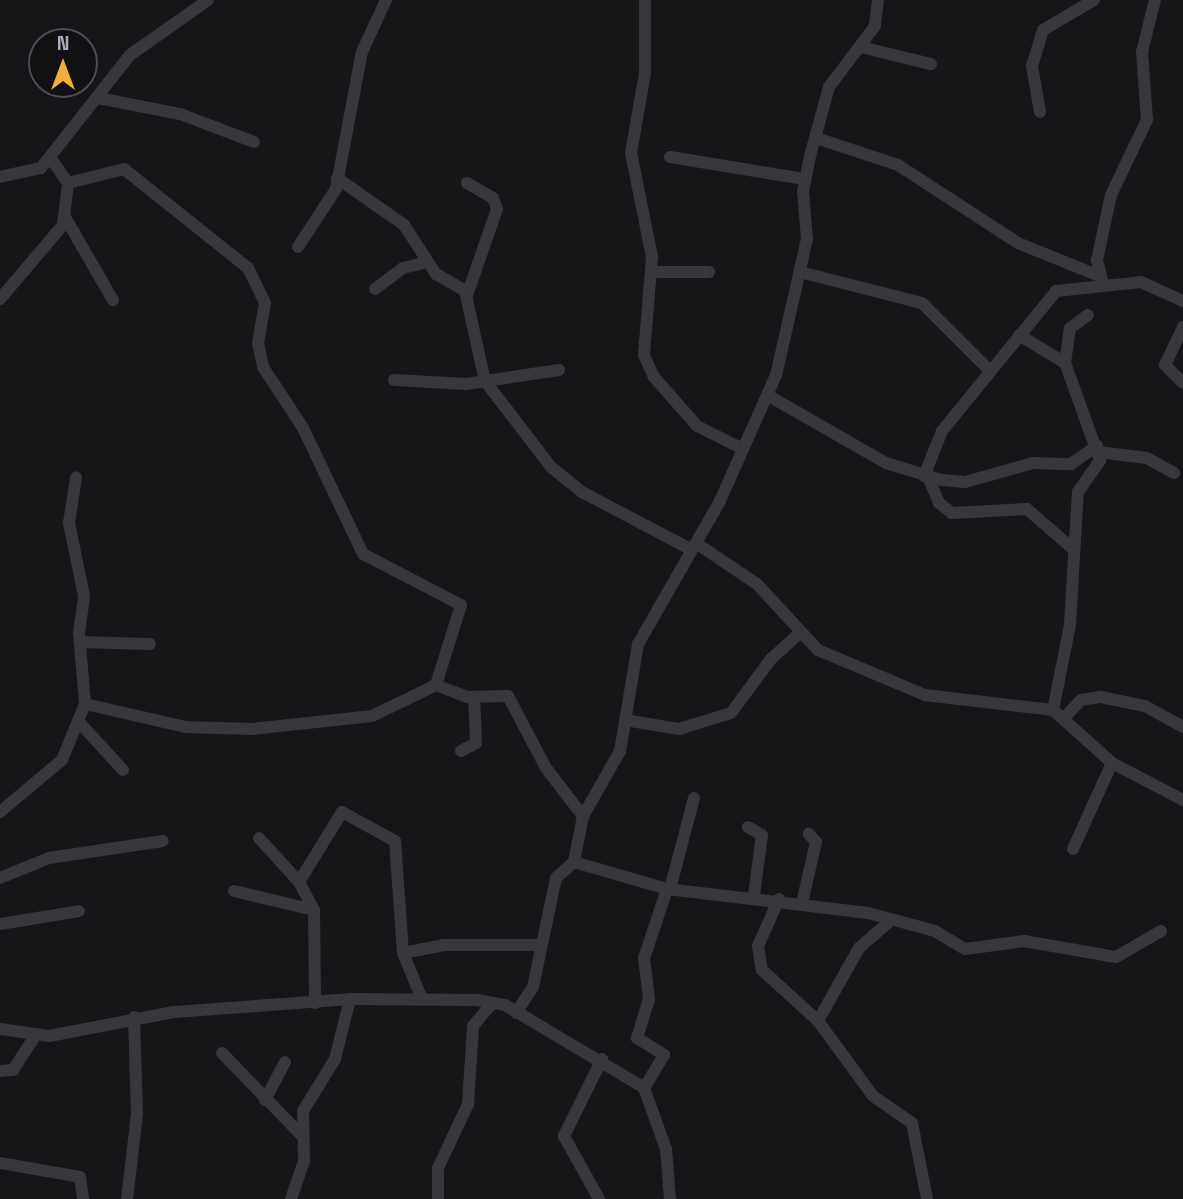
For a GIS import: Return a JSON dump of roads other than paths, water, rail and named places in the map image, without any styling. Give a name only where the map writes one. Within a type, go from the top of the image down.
[{"type":"street","points":[[0,177],[34,171],[51,159],[141,44],[208,0]]},
{"type":"street","points":[[298,247],[337,178],[362,52],[386,0]]},
{"type":"street","points":[[645,0],[645,73],[631,153],[652,272],[644,339],[647,366],[697,426],[741,448]]},
{"type":"street","points":[[516,1013],[530,997],[556,877],[574,862],[583,816],[608,780],[625,720],[638,644],[693,546],[769,396],[807,239],[804,179],[828,87],[875,26],[878,0]]},
{"type":"street","points":[[1040,112],[1032,66],[1042,30],[1094,0]]},
{"type":"street","points":[[1103,279],[1111,195],[1147,120],[1142,52],[1155,0]]},
{"type":"street","points":[[860,47],[931,64]]},
{"type":"street","points":[[98,98],[180,114],[254,142]]},
{"type":"street","points":[[816,138],[898,165],[1018,243],[1103,279],[1148,284],[1183,301]]},
{"type":"street","points":[[670,157],[804,179]]},
{"type":"street","points":[[0,299],[65,217],[68,183],[51,159]]},
{"type":"street","points":[[68,183],[124,169],[248,268],[265,303],[258,343],[263,367],[303,428],[363,554],[461,605],[436,685]]},
{"type":"street","points":[[337,178],[404,225],[427,262],[467,295]]},
{"type":"street","points":[[467,183],[493,198],[497,209],[467,295],[470,334],[485,381],[519,430],[568,481],[693,546],[757,583],[799,634],[818,650],[925,695],[1053,710],[1065,717],[1112,763],[1183,800]]},
{"type":"street","points":[[65,217],[113,300]]},
{"type":"street","points":[[375,289],[403,268],[427,262]]},
{"type":"street","points":[[652,272],[709,272]]},
{"type":"street","points":[[800,272],[922,303],[988,369]]},
{"type":"street","points":[[1073,549],[1027,509],[951,513],[939,503],[926,476],[942,431],[988,369],[1056,291],[1103,279]]},
{"type":"street","points":[[1053,710],[1070,625],[1078,492],[1097,469],[1098,449],[1065,363],[1070,328],[1088,314]]},
{"type":"street","points":[[1183,327],[1165,365],[1183,383]]},
{"type":"street","points":[[1019,335],[1065,363]]},
{"type":"street","points":[[394,380],[485,381],[559,370]]},
{"type":"street","points":[[769,396],[833,436],[926,476],[965,482],[1033,463],[1071,464],[1098,449],[1147,458],[1174,473]]},
{"type":"street","points":[[0,812],[62,760],[85,704],[80,642],[84,596],[69,523],[76,478]]},
{"type":"street","points":[[625,720],[679,729],[731,713],[771,659],[799,634]]},
{"type":"street","points":[[80,642],[150,644]]},
{"type":"street","points":[[85,704],[186,727],[251,729],[372,716],[436,685],[474,697],[513,698],[534,748],[583,816]]},
{"type":"street","points":[[461,751],[476,743],[474,697]]},
{"type":"street","points":[[1065,717],[1081,700],[1101,697],[1145,706],[1183,727]]},
{"type":"street","points":[[79,722],[123,770]]},
{"type":"street","points":[[1073,849],[1112,763]]},
{"type":"street","points":[[644,1088],[664,1055],[638,1032],[649,999],[644,958],[669,889],[694,798]]},
{"type":"street","points":[[299,882],[339,813],[386,832],[398,850],[403,953],[422,999]]},
{"type":"street","points":[[748,827],[762,835],[754,895]]},
{"type":"street","points":[[802,903],[817,842],[809,834]]},
{"type":"street","points":[[259,838],[299,882],[314,910],[315,1003]]},
{"type":"street","points":[[0,878],[49,858],[163,841]]},
{"type":"street","points":[[574,862],[669,889],[754,895],[936,931],[965,949],[1024,941],[1116,957],[1161,931]]},
{"type":"street","points":[[234,891],[314,910]]},
{"type":"street","points":[[779,899],[757,958],[818,1021],[873,1096],[912,1123],[927,1199]]},
{"type":"street","points":[[0,924],[79,911]]},
{"type":"street","points":[[818,1021],[859,948],[889,922]]},
{"type":"street","points":[[403,953],[437,946],[540,945]]},
{"type":"street","points":[[0,1029],[35,1036],[134,1017],[350,999],[492,1003],[602,1059],[644,1088],[666,1149],[670,1199]]},
{"type":"street","points":[[291,1199],[304,1161],[303,1111],[335,1059],[350,999]]},
{"type":"street","points":[[438,1199],[438,1168],[468,1104],[473,1026],[492,1003]]},
{"type":"street","points":[[127,1199],[137,1114],[134,1017]]},
{"type":"street","points":[[0,1071],[13,1070],[35,1036]]},
{"type":"street","points":[[222,1053],[303,1138]]},
{"type":"street","points":[[599,1199],[564,1136],[602,1059]]},
{"type":"street","points":[[265,1100],[285,1062]]},
{"type":"street","points":[[0,1163],[80,1177],[83,1199]]}]
